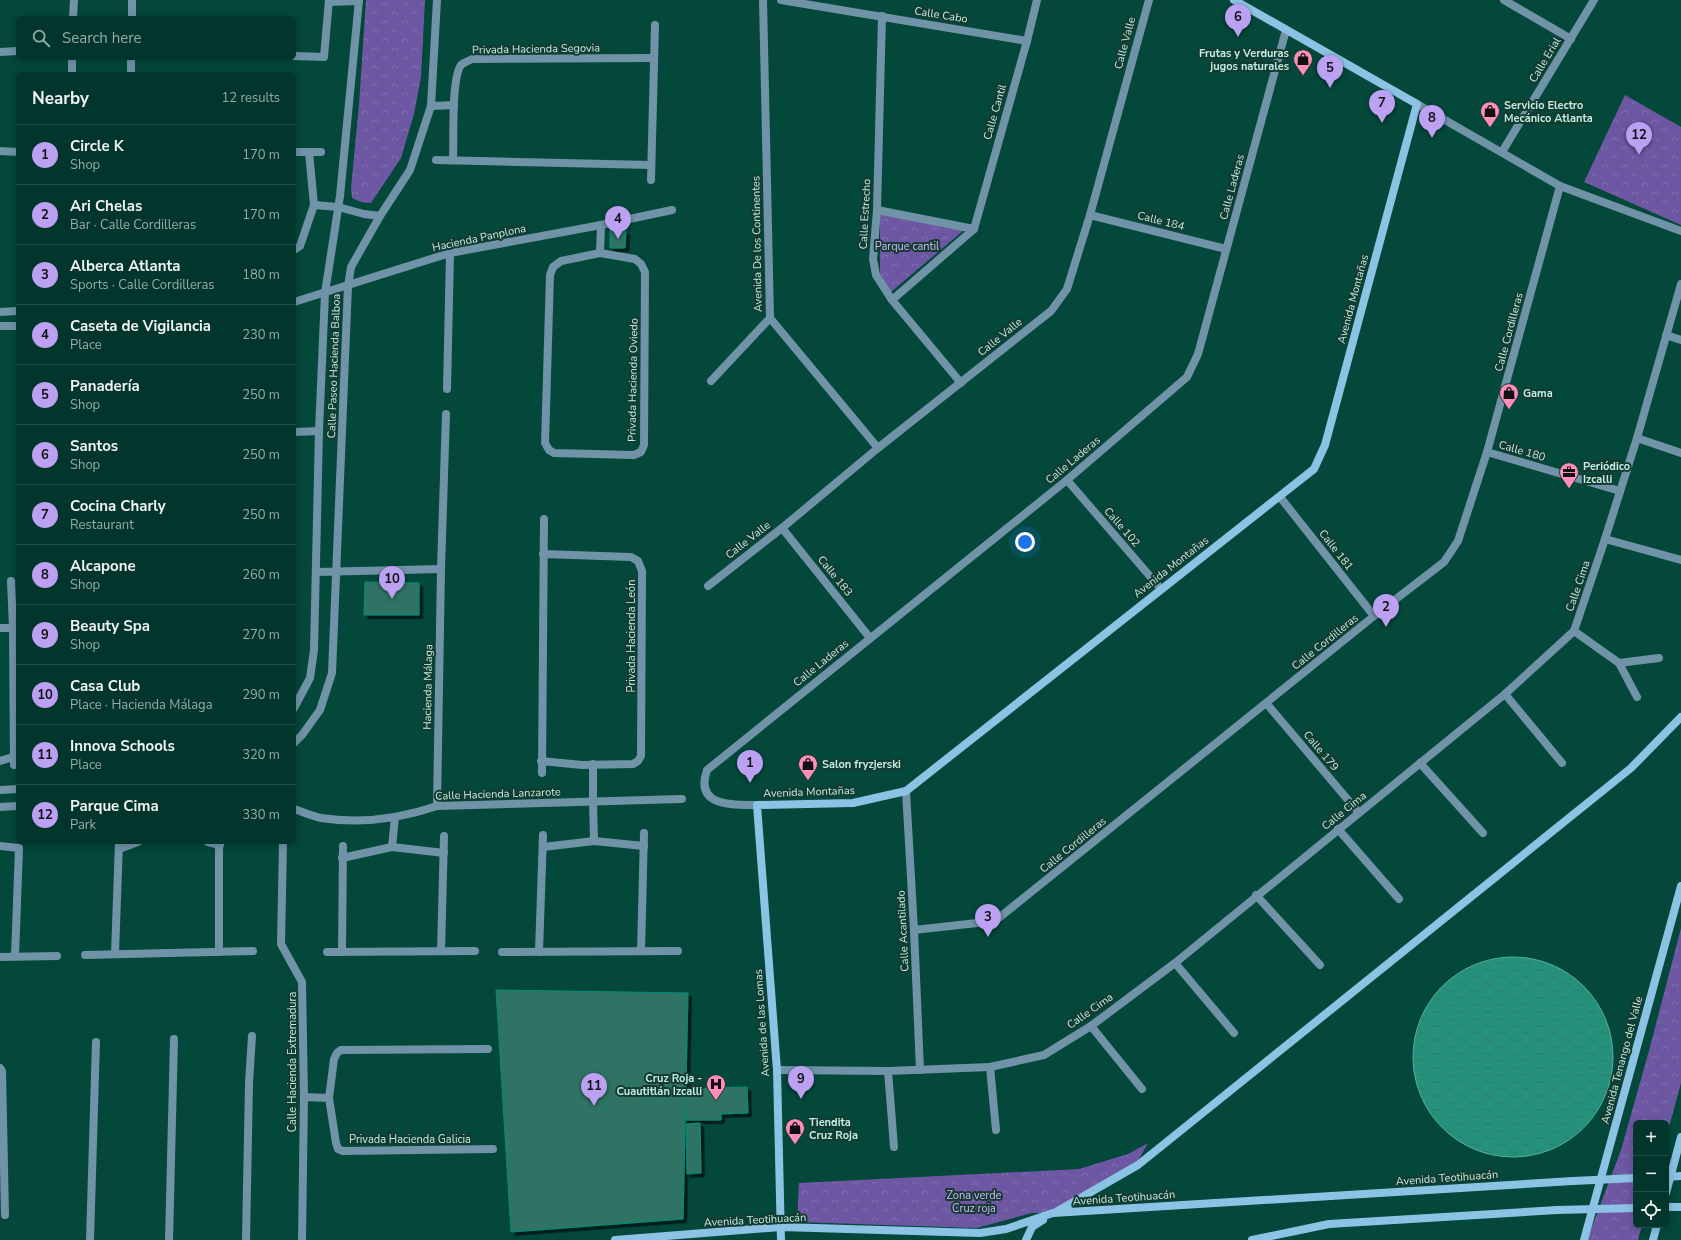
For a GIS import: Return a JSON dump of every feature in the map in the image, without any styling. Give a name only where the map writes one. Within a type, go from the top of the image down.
[{"type":"main road","points":[[1234,0],[1417,104]]},
{"type":"main road","name":"Avenida Montañas","points":[[757,805],[854,803],[906,791],[1314,469],[1325,445],[1417,104]]},
{"type":"main road","points":[[1026,1240],[1032,1227],[1053,1213],[1138,1165],[1631,768],[1681,717]]},
{"type":"main road","name":"Avenida de las Lomas","points":[[757,805],[777,1070],[781,1240]]},
{"type":"main road","name":"Avenida Tenango del Valle","points":[[1584,1240],[1681,886]]},
{"type":"main road","points":[[1666,1192],[1681,1137]]},
{"type":"main road","points":[[1669,1177],[1681,1176]]},
{"type":"main road","name":"Avenida Teotihuacán","points":[[615,1240],[781,1227],[980,1233],[1006,1229],[1053,1213],[1633,1178]]},
{"type":"main road","points":[[1669,1207],[1681,1207]]},
{"type":"main road","points":[[1252,1240],[1330,1224],[1557,1210],[1633,1208]]},
{"type":"main road","points":[[1654,1240],[1657,1228]]},
{"type":"street","points":[[73,16],[74,0]]},
{"type":"street","points":[[132,0],[132,16]]},
{"type":"street","name":"Calle Paseo Hacienda Balboa","points":[[296,741],[320,710],[332,673],[348,286],[351,267],[380,216],[410,170],[431,106],[437,0]]},
{"type":"street","name":"Avenida De los Continentes","points":[[763,0],[770,318],[878,448]]},
{"type":"street","name":"Calle Cabo","points":[[781,0],[1027,41]]},
{"type":"street","name":"Calle Cantil","points":[[974,229],[1027,41],[1037,0]]},
{"type":"street","name":"Calle Valle","points":[[708,586],[782,528],[878,448],[1051,310],[1067,289],[1090,215],[1148,0]]},
{"type":"street","points":[[1504,0],[1571,39]]},
{"type":"street","name":"Calle Erial","points":[[1502,152],[1594,0]]},
{"type":"street","points":[[296,56],[324,57],[329,1],[359,1]]},
{"type":"street","name":"Calle Paseo Hacienda Balboa","points":[[296,704],[310,678],[314,650],[319,431],[325,293],[340,196],[359,1]]},
{"type":"street","name":"Calle Estrecho","points":[[882,16],[877,210],[873,259],[876,275],[892,300],[961,383]]},
{"type":"street","points":[[651,180],[655,25]]},
{"type":"street","name":"Calle Laderas","points":[[706,791],[703,780],[707,770],[1067,480],[1186,377],[1198,354],[1286,30]]},
{"type":"street","points":[[0,52],[16,51]]},
{"type":"street","name":"Privada Hacienda Segovia","points":[[454,160],[454,105],[458,72],[462,63],[472,59],[654,58]]},
{"type":"street","points":[[72,60],[72,72]]},
{"type":"street","points":[[131,60],[131,72]]},
{"type":"street","points":[[1417,104],[1560,186],[1681,231]]},
{"type":"street","points":[[431,106],[454,105]]},
{"type":"street","points":[[0,152],[16,152]]},
{"type":"street","points":[[296,152],[321,152]]},
{"type":"street","points":[[296,249],[300,246],[314,205],[309,152]]},
{"type":"street","points":[[436,160],[651,165]]},
{"type":"street","name":"Calle Cordilleras","points":[[914,930],[995,921],[1267,704],[1374,616],[1444,562],[1458,541],[1488,452],[1560,186]]},
{"type":"street","points":[[314,205],[338,206],[364,214],[380,216]]},
{"type":"street","name":"Hacienda Panplona","points":[[296,301],[450,253],[601,225],[672,210]]},
{"type":"street","points":[[877,210],[974,229]]},
{"type":"street","name":"Calle 184","points":[[1090,215],[1226,249]]},
{"type":"street","points":[[600,253],[601,225]]},
{"type":"street","points":[[892,300],[974,229]]},
{"type":"street","points":[[447,389],[450,253]]},
{"type":"street","name":"Privada Hacienda Oviedo","points":[[600,253],[635,259],[642,264],[645,272],[644,445],[640,452],[634,455],[554,453],[549,450],[545,443],[550,275],[553,267],[561,261],[600,253]]},
{"type":"street","name":"Calle Cima","points":[[777,1070],[888,1071],[990,1067],[1044,1055],[1091,1026],[1175,963],[1256,895],[1505,694],[1574,631],[1637,438],[1681,284]]},
{"type":"street","points":[[0,312],[16,311]]},
{"type":"street","points":[[710,381],[770,318]]},
{"type":"street","points":[[0,326],[16,326]]},
{"type":"street","points":[[1666,335],[1681,340]]},
{"type":"street","name":"Hacienda Málaga","points":[[437,806],[440,569],[446,414]]},
{"type":"street","points":[[296,432],[319,431]]},
{"type":"street","points":[[1637,438],[1681,453]]},
{"type":"street","name":"Calle 180","points":[[1488,452],[1620,491]]},
{"type":"street","name":"Calle 102","points":[[1067,480],[1161,589]]},
{"type":"street","name":"Calle 181","points":[[1280,497],[1374,616]]},
{"type":"street","points":[[542,773],[544,519]]},
{"type":"street","name":"Calle 183","points":[[782,528],[870,638]]},
{"type":"street","points":[[1605,539],[1681,560]]},
{"type":"street","name":"Privada Hacienda León","points":[[541,761],[582,765],[633,764],[638,762],[641,756],[642,571],[638,561],[631,556],[543,554]]},
{"type":"street","points":[[316,572],[337,573],[440,569]]},
{"type":"street","points":[[0,761],[14,761],[13,628],[11,581]]},
{"type":"street","points":[[0,628],[13,628]]},
{"type":"street","points":[[1574,631],[1619,663],[1637,697]]},
{"type":"street","points":[[1619,663],[1659,658]]},
{"type":"street","points":[[1505,694],[1562,763]]},
{"type":"street","name":"Calle 179","points":[[1267,704],[1359,813]]},
{"type":"street","points":[[1420,763],[1483,832]]},
{"type":"street","points":[[593,764],[594,841]]},
{"type":"street","points":[[0,790],[16,789]]},
{"type":"street","name":"Avenida Montañas","points":[[706,791],[713,799],[724,804],[757,805]]},
{"type":"street","name":"Calle Acantilado","points":[[906,791],[920,1070]]},
{"type":"street","name":"Calle Hacienda Lanzarote","points":[[296,811],[320,818],[361,822],[395,817],[437,806],[682,798]]},
{"type":"street","points":[[0,807],[16,806]]},
{"type":"street","points":[[392,847],[395,817]]},
{"type":"street","points":[[1338,829],[1399,899]]},
{"type":"street","points":[[641,951],[644,833]]},
{"type":"street","points":[[540,952],[543,835]]},
{"type":"street","points":[[441,951],[444,836]]},
{"type":"street","points":[[543,847],[594,841],[644,846]]},
{"type":"street","points":[[219,844],[219,952]]},
{"type":"street","name":"Calle Hacienda Extremadura","points":[[283,844],[281,944],[302,982],[304,1097],[302,1240]]},
{"type":"street","points":[[0,846],[19,845],[15,956]]},
{"type":"street","points":[[115,954],[119,846]]},
{"type":"street","points":[[342,952],[343,846]]},
{"type":"street","points":[[342,858],[392,847],[444,853]]},
{"type":"street","points":[[1256,895],[1320,965]]},
{"type":"street","points":[[86,955],[253,951]]},
{"type":"street","points":[[327,952],[475,951]]},
{"type":"street","points":[[502,952],[678,951]]},
{"type":"street","points":[[0,957],[57,956]]},
{"type":"street","points":[[1175,963],[1234,1033]]},
{"type":"street","points":[[1091,1026],[1142,1089]]},
{"type":"street","points":[[246,1240],[249,1083],[252,1036]]},
{"type":"street","points":[[169,1240],[174,1039]]},
{"type":"street","points":[[90,1240],[96,1042]]},
{"type":"street","name":"Privada Hacienda Galicia","points":[[488,1049],[341,1050],[336,1053],[334,1059],[329,1098],[336,1143],[338,1149],[344,1151],[493,1149]]},
{"type":"street","points":[[990,1067],[996,1130]]},
{"type":"street","points":[[0,1068],[2,1071],[2,1159],[5,1215]]},
{"type":"street","points":[[888,1071],[894,1147]]},
{"type":"street","points":[[304,1097],[329,1098]]},
{"type":"green space","points":[[366,0],[425,0],[421,77],[414,114],[401,158],[371,203],[361,202],[352,198],[351,188],[359,104]]},
{"type":"green space","points":[[1625,95],[1681,127],[1681,225],[1584,182]]},
{"type":"green space","name":"Parque cantil","points":[[880,213],[964,230],[891,292],[880,274]]},
{"type":"green space","points":[[1681,928],[1681,1083],[1669,1127],[1669,1120],[1633,1120],[1633,1228],[1641,1228],[1638,1240],[1587,1240],[1621,1150]]},
{"type":"green space","name":"Zona verde Cruz roja","points":[[1148,1143],[1138,1161],[1053,1213],[1032,1213],[977,1228],[797,1222],[799,1183],[1079,1169],[1128,1154]]},
{"type":"water","points":[[1503,957],[1523,957],[1551,964],[1569,974],[1584,986],[1596,1001],[1606,1019],[1613,1047],[1613,1067],[1606,1095],[1596,1113],[1584,1128],[1569,1140],[1551,1150],[1523,1157],[1503,1157],[1475,1150],[1457,1140],[1436,1121],[1420,1095],[1417,1086],[1413,1067],[1413,1047],[1420,1019],[1430,1001],[1449,980],[1475,964],[1484,961]]},
{"type":"building","points":[[610,230],[626,231],[625,248],[610,248]]},
{"type":"building","points":[[365,582],[419,583],[419,615],[364,615]]},
{"type":"building","points":[[496,990],[688,993],[683,1219],[511,1232]]},
{"type":"building","name":"Cruz Roja - Cuautitlán Izcalli","points":[[747,1087],[748,1113],[721,1114],[721,1120],[686,1120],[685,1089]]},
{"type":"building","points":[[700,1123],[701,1173],[687,1174],[686,1124]]},
{"type":"place","name":"Santos","points":[[1238,37]]},
{"type":"place","name":"Frutas y Verduras jugos naturales","points":[[1303,76]]},
{"type":"place","name":"Panadería","points":[[1330,88]]},
{"type":"place","name":"Cocina Charly","points":[[1382,123]]},
{"type":"place","name":"Servicio Electro Mecánico Atlanta","points":[[1490,128]]},
{"type":"place","name":"Alcapone","points":[[1432,138]]},
{"type":"place","name":"Parque Cima","points":[[1639,155]]},
{"type":"place","name":"Caseta de Vigilancia","points":[[618,239]]},
{"type":"place","name":"Gama","points":[[1509,410]]},
{"type":"place","name":"Periódico Izcalli","points":[[1569,489]]},
{"type":"place","name":"Casa Club","points":[[392,599]]},
{"type":"place","name":"Ari Chelas","points":[[1386,627]]},
{"type":"place","name":"Salon fryzjerski","points":[[808,781]]},
{"type":"place","name":"Circle K","points":[[750,783]]},
{"type":"place","name":"Alberca Atlanta","points":[[988,937]]},
{"type":"place","name":"Beauty Spa","points":[[801,1099]]},
{"type":"place","name":"Cruz Roja - Cuautitlán Izcalli","points":[[716,1101]]},
{"type":"place","name":"Innova Schools","points":[[594,1106]]},
{"type":"place","name":"Tiendita Cruz Roja","points":[[795,1145]]}]
